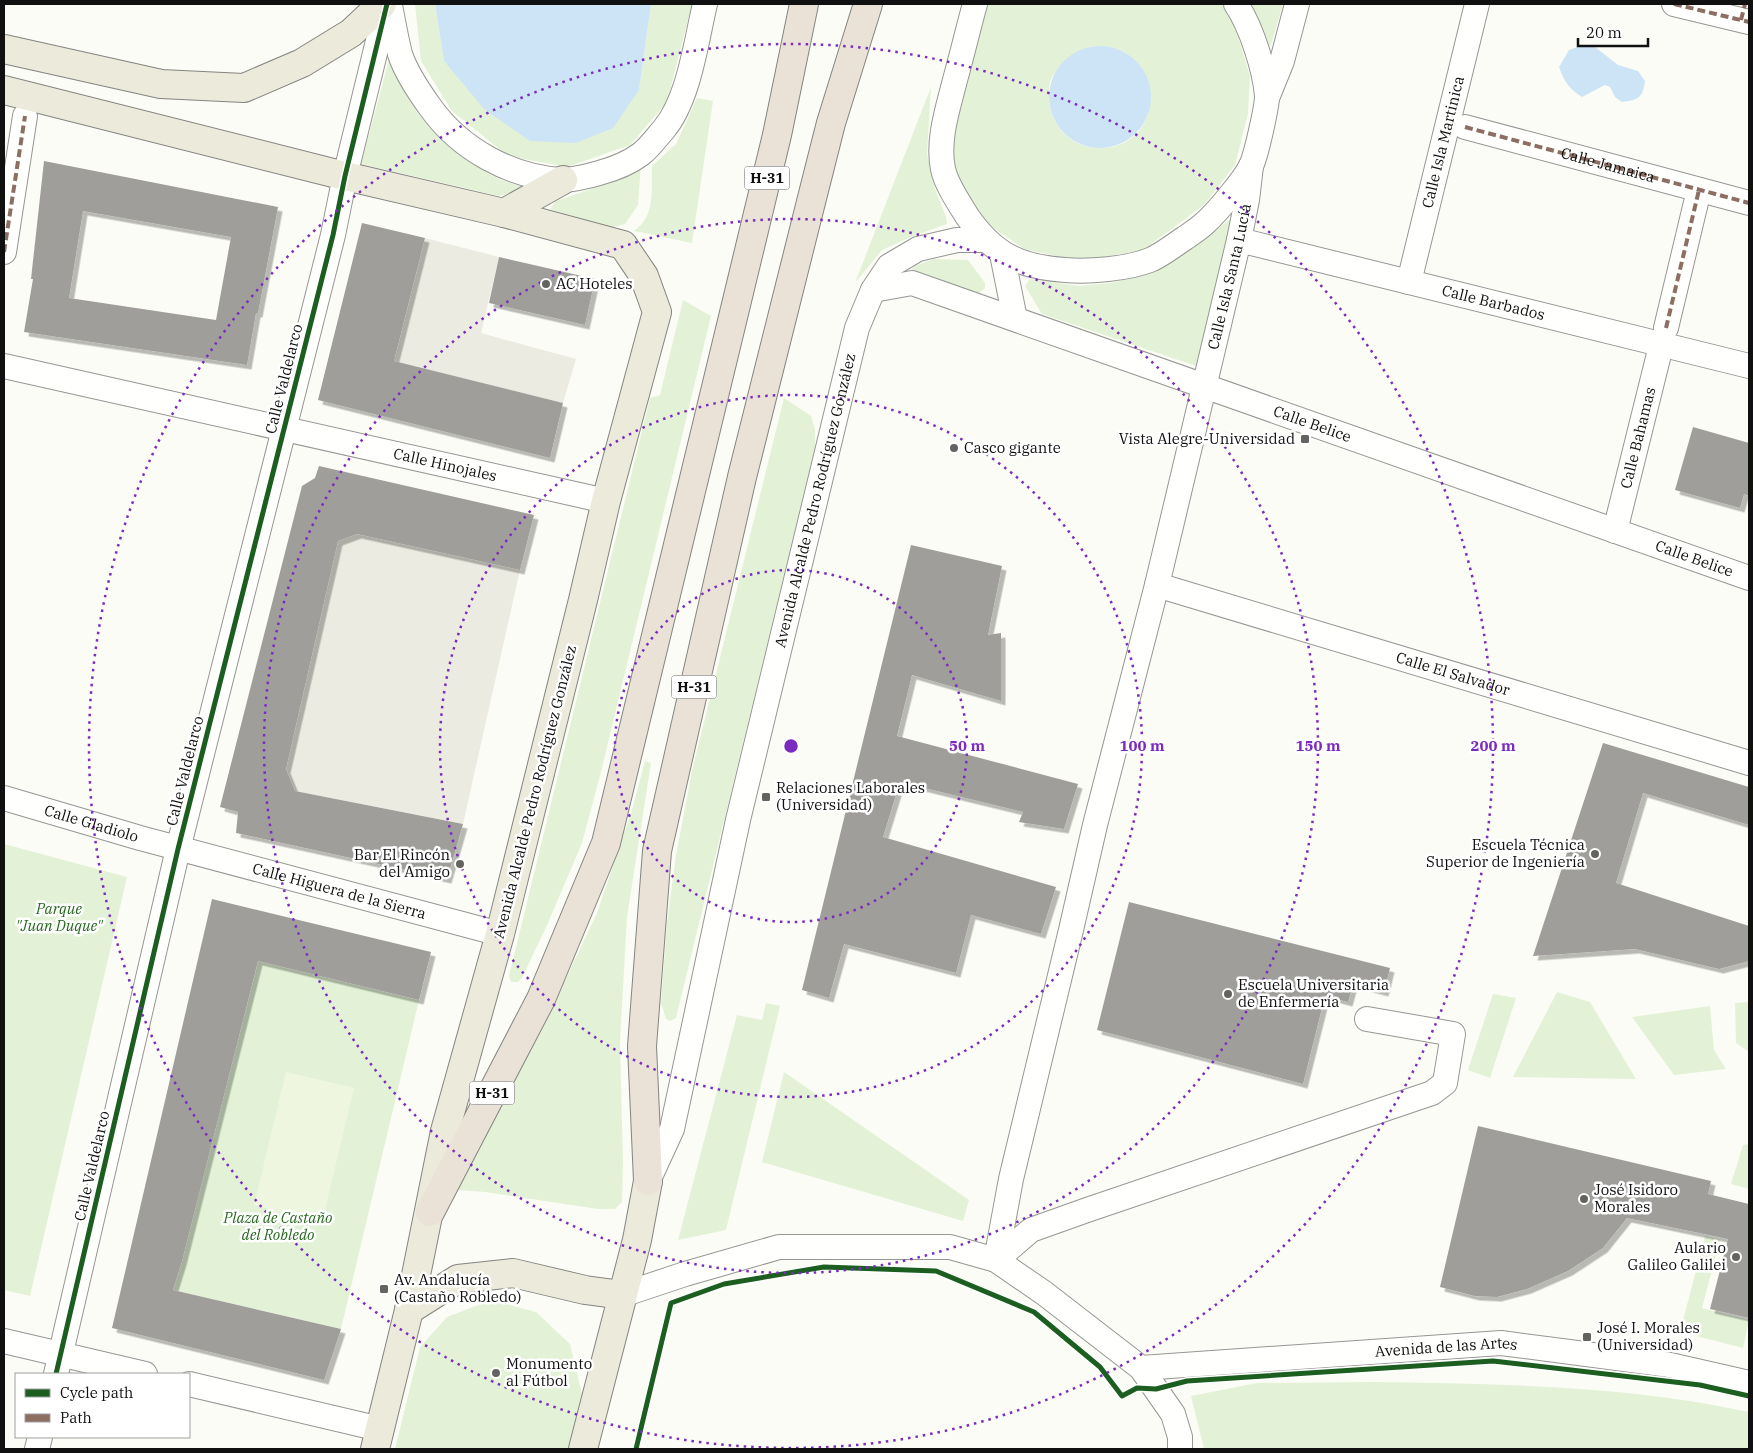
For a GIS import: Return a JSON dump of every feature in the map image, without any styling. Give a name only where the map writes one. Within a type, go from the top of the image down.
[{"type":"highway","name":"H-31","points":[[430,1212],[541,999],[606,843],[778,135],[804,4]]},
{"type":"highway","name":"H-31","points":[[648,1181],[642,1046],[657,851],[742,477],[831,123],[868,4]]},
{"type":"main road","points":[[4,49],[161,84],[244,88],[302,63],[350,34],[382,4]]},
{"type":"main road","name":"Avenida Alcalde Pedro Rodríguez González","points":[[4,90],[345,176],[504,213],[623,245],[644,276],[657,312],[606,501],[500,934],[445,1131],[410,1310],[378,1439]]},
{"type":"main road","points":[[504,213],[564,180]]},
{"type":"main road","name":"Avenida Alcalde Pedro Rodríguez González","points":[[584,1449],[637,1240],[648,1181]]},
{"type":"main road","points":[[410,1310],[458,1279],[512,1273],[585,1290],[622,1295]]},
{"type":"street","name":"Calle Valdelarco","points":[[58,1364],[178,849],[333,235],[345,176],[388,4]]},
{"type":"street","points":[[388,4],[400,56],[430,107],[450,130],[477,151],[503,166],[529,174],[564,180],[614,169],[641,154],[665,128],[677,110],[685,87],[705,4]]},
{"type":"street","points":[[975,4],[946,118],[942,145],[943,170],[957,200],[974,226],[994,247],[1026,264],[1056,270],[1087,272],[1150,260],[1206,223],[1232,192],[1251,166],[1267,98],[1282,61],[1297,4]]},
{"type":"street","points":[[1236,4],[1252,38],[1261,65],[1267,98]]},
{"type":"street","name":"Calle Isla Martinica","points":[[1409,282],[1477,4]]},
{"type":"street","points":[[1674,4],[1745,16]]},
{"type":"street","points":[[4,252],[25,116]]},
{"type":"street","name":"Calle Jamaica","points":[[1465,127],[1749,203]]},
{"type":"street","name":"Calle Isla Santa Lucía","points":[[996,1260],[1011,1179],[1095,825],[1157,585],[1239,240],[1251,166]]},
{"type":"street","name":"Calle Bahamas","points":[[1615,531],[1699,190]]},
{"type":"street","name":"Avenida Alcalde Pedro Rodríguez González","points":[[648,1181],[672,1129],[743,800],[857,328],[873,290],[889,266],[918,249],[957,240],[994,247]]},
{"type":"street","name":"Calle Barbados","points":[[1239,240],[1409,282],[1663,337],[1749,366]]},
{"type":"street","points":[[994,247],[1015,319]]},
{"type":"street","name":"Calle Belice","points":[[873,290],[912,283],[1749,578]]},
{"type":"street","name":"Calle Hinojales","points":[[4,366],[606,501]]},
{"type":"street","name":"Calle El Salvador","points":[[1157,585],[1749,763]]},
{"type":"street","name":"Calle Gladiolo","points":[[4,798],[178,849]]},
{"type":"street","name":"Calle Higuera de la Sierra","points":[[178,849],[500,934]]},
{"type":"street","points":[[996,1260],[1031,1230],[1432,1093],[1445,1083],[1453,1034],[1367,1019]]},
{"type":"street","points":[[622,1295],[685,1274],[779,1247],[950,1247],[996,1260],[1044,1293],[1141,1368],[1173,1414],[1180,1437],[1180,1449]]},
{"type":"street","points":[[4,1341],[58,1364],[136,1373]]},
{"type":"street","name":"Avenida de las Artes","points":[[1141,1368],[1501,1343],[1670,1365],[1749,1383]]},
{"type":"street","points":[[190,1384],[378,1439]]},
{"type":"green space","points":[[415,4],[435,4],[444,61],[639,90],[651,4],[692,4],[667,102],[630,145],[567,167],[508,156],[452,111],[421,61]]},
{"type":"green space","points":[[989,4],[1222,4],[1234,23],[1250,76],[1248,114],[1235,165],[1204,205],[1143,250],[1079,261],[1024,249],[985,222],[954,170],[954,135],[979,24]],"holes":[[[1094,46],[1118,49],[1135,60],[1146,75],[1150,94],[1148,113],[1140,130],[1125,142],[1103,148],[1081,144],[1071,139],[1056,124],[1049,103],[1052,78],[1060,68],[1087,48]]]},
{"type":"green space","points":[[1252,4],[1283,4],[1270,48]]},
{"type":"green space","points":[[390,56],[396,74],[412,105],[422,119],[445,143],[499,179],[528,188],[499,196],[361,164]]},
{"type":"green space","points":[[931,87],[927,154],[935,189],[947,224],[882,250],[855,283]]},
{"type":"green space","points":[[697,98],[713,101],[692,243],[634,231],[646,218],[649,210],[652,193],[652,166],[676,144]]},
{"type":"green space","points":[[641,164],[638,205],[625,224],[610,228],[550,209],[556,201],[626,177]]},
{"type":"green space","points":[[1229,220],[1232,228],[1196,366],[1042,314],[1025,286],[1030,279],[1079,286],[1111,283],[1147,275],[1197,244]]},
{"type":"green space","points":[[934,259],[968,260],[985,283],[985,288],[978,294],[923,273],[914,273],[911,270],[915,266]]},
{"type":"green space","points":[[683,300],[711,316],[601,772],[582,843],[548,923],[522,978],[518,982],[511,982],[509,976],[650,398],[660,395]]},
{"type":"green space","points":[[784,398],[811,416],[815,429],[815,447],[676,1018],[670,1021],[666,1019],[661,1003],[667,923],[676,855],[692,771]]},
{"type":"green space","points":[[645,761],[651,763],[627,917],[620,1042],[622,1202],[615,1209],[598,1209],[485,1192],[458,1190],[483,1129],[540,1033],[597,913],[632,810]]},
{"type":"green space","name":"Parque \"Juan Duque\"","points":[[4,844],[127,877],[30,1296],[4,1290]]},
{"type":"green space","name":"Plaza de Castaño del Robledo","points":[[258,961],[419,1000],[341,1329],[173,1290]]},
{"type":"green space","points":[[1557,992],[1590,1002],[1636,1079],[1513,1077]]},
{"type":"green space","points":[[1493,994],[1516,998],[1490,1078],[1468,1070]]},
{"type":"green space","points":[[1749,1002],[1749,1052],[1736,1043],[1735,1003]]},
{"type":"green space","points":[[766,1003],[780,1006],[726,1230],[678,1240],[737,1015],[762,1020]]},
{"type":"green space","points":[[1710,1006],[1714,1050],[1726,1069],[1674,1075],[1632,1017]]},
{"type":"green space","points":[[286,1072],[354,1088],[322,1222],[254,1205]]},
{"type":"green space","points":[[784,1072],[969,1200],[963,1221],[762,1162]]},
{"type":"green space","points":[[1749,1144],[1749,1189],[1731,1184],[1743,1145]]},
{"type":"green space","points":[[1705,1236],[1720,1240],[1702,1308],[1749,1320],[1743,1348],[1680,1332]]},
{"type":"green space","points":[[491,1300],[536,1312],[570,1344],[582,1394],[569,1449],[395,1449],[420,1347],[447,1317]]},
{"type":"green space","points":[[1373,1382],[1515,1385],[1609,1391],[1702,1403],[1749,1412],[1749,1449],[1204,1449],[1191,1396],[1257,1383]]},
{"type":"shaded area","points":[[425,238],[499,257],[481,333],[576,359],[563,403],[394,361]]},
{"type":"shaded area","points":[[357,534],[520,570],[463,824],[295,791],[286,769],[338,541]]},
{"type":"water","points":[[435,4],[651,4],[639,90],[613,128],[576,143],[530,141],[485,110],[444,61]]},
{"type":"water","points":[[1583,45],[1595,47],[1618,65],[1638,71],[1645,81],[1641,95],[1636,99],[1622,102],[1615,97],[1610,87],[1605,85],[1582,97],[1570,88],[1559,67],[1569,50]]},
{"type":"water","points":[[1100,46],[1110,47],[1129,54],[1143,68],[1150,87],[1150,107],[1143,126],[1129,140],[1110,147],[1100,148],[1090,147],[1071,140],[1057,126],[1050,107],[1049,97],[1050,87],[1057,68],[1071,54],[1090,47]]},
{"type":"building","points":[[44,161],[278,207],[247,365],[24,332],[33,279],[31,279]],"holes":[[[83,211],[231,237],[216,320],[69,298]]]},
{"type":"building","points":[[362,223],[425,238],[394,361],[563,403],[550,458],[318,400]]},
{"type":"building","points":[[499,257],[595,279],[585,325],[489,303]]},
{"type":"building","points":[[1693,427],[1749,443],[1749,496],[1744,494],[1740,508],[1675,490]]},
{"type":"building","points":[[319,466],[534,515],[520,570],[357,534],[338,541],[286,769],[295,791],[463,824],[447,879],[236,833],[238,812],[220,807],[302,486],[315,478]]},
{"type":"building","points":[[911,545],[1002,566],[988,635],[1001,633],[1001,701],[912,675],[897,736],[1078,784],[1064,829],[1019,822],[1023,812],[900,782],[883,837],[1056,887],[1041,934],[971,915],[956,973],[844,944],[829,998],[802,990]]},
{"type":"building","name":"Escuela Técnica Superior de Ingeniería","points":[[1603,743],[1749,787],[1749,825],[1643,793],[1616,883],[1749,926],[1749,961],[1719,969],[1635,949],[1533,956]]},
{"type":"building","points":[[212,899],[431,952],[419,1000],[258,961],[173,1290],[341,1329],[324,1380],[112,1328]]},
{"type":"building","name":"Escuela Universitaria de Enfermería","points":[[1129,902],[1390,968],[1384,992],[1353,984],[1348,1002],[1325,996],[1303,1084],[1097,1030]]},
{"type":"building","name":"José Isidoro Morales","points":[[1478,1126],[1711,1181],[1708,1194],[1749,1204],[1749,1318],[1710,1309],[1728,1239],[1627,1218],[1603,1248],[1568,1271],[1527,1289],[1497,1297],[1475,1296],[1440,1287]]},
{"type":"marked path","points":[[1674,4],[1749,22]]},
{"type":"marked path","points":[[1741,20],[1745,4]]},
{"type":"marked path","points":[[4,252],[25,116]]},
{"type":"marked path","points":[[1465,127],[1749,203]]},
{"type":"marked path","points":[[1666,328],[1699,190]]},
{"type":"cycle path","points":[[56,1373],[178,849],[333,235],[345,176],[387,4]]},
{"type":"cycle path","points":[[636,1449],[671,1303],[724,1284],[824,1267],[936,1271],[1034,1312],[1100,1367],[1122,1396],[1137,1388],[1156,1389],[1187,1381],[1493,1361],[1700,1385],[1749,1396]]},
{"type":"place","name":"AC Hoteles","points":[[546,284]]},
{"type":"place","name":"Vista Alegre-Universidad","points":[[1305,439]]},
{"type":"place","name":"Casco gigante","points":[[954,448]]},
{"type":"place","name":"Relaciones Laborales (Universidad)","points":[[766,797]]},
{"type":"place","name":"Escuela Técnica Superior de Ingeniería","points":[[1595,854]]},
{"type":"place","name":"Bar El Rincón del Amigo","points":[[460,864]]},
{"type":"place","name":"Escuela Universitaria de Enfermería","points":[[1228,994]]},
{"type":"place","name":"José Isidoro Morales","points":[[1584,1199]]},
{"type":"place","name":"Aulario Galileo Galilei","points":[[1736,1257]]},
{"type":"place","name":"Av. Andalucía (Castaño Robledo)","points":[[384,1289]]},
{"type":"place","name":"José I. Morales (Universidad)","points":[[1587,1337]]},
{"type":"place","name":"Monumento al Fútbol","points":[[496,1373]]}]
